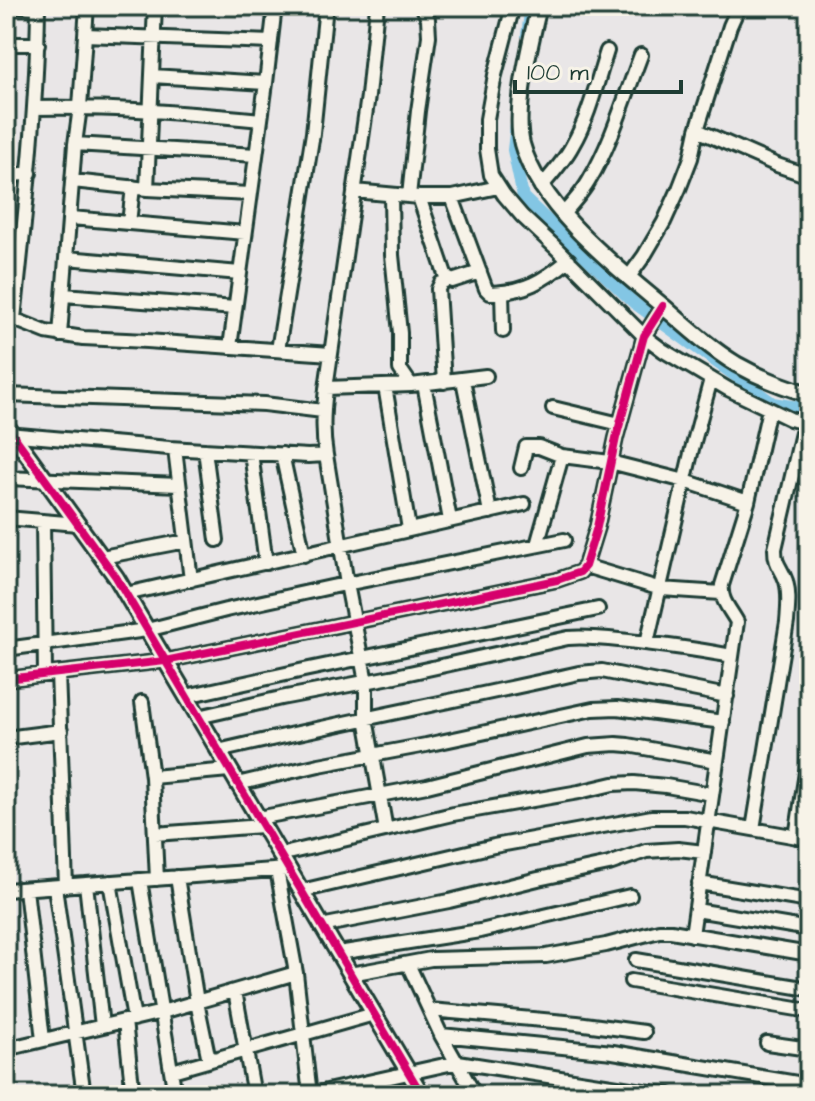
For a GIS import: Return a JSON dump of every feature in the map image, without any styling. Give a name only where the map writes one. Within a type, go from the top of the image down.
[{"type":"street","points":[[15,6],[38,6],[38,44],[30,173],[10,318],[60,335],[331,354]]},
{"type":"street","points":[[60,335],[87,6]]},
{"type":"street","points":[[129,223],[149,148],[155,6]]},
{"type":"street","points":[[230,347],[266,83],[273,6]]},
{"type":"street","points":[[278,350],[313,133],[326,6]]},
{"type":"street","points":[[377,6],[323,411],[323,440],[366,682],[366,718],[386,830]]},
{"type":"street","points":[[424,6],[429,36],[418,111],[414,196],[449,279]]},
{"type":"street","points":[[513,6],[487,119],[491,175],[498,187],[522,216],[664,351],[769,409],[806,424],[775,549],[775,559],[789,594],[787,622],[753,829]]},
{"type":"street","points":[[539,6],[520,107],[521,140],[528,163],[541,187],[563,214],[660,310],[733,362],[809,394]]},
{"type":"street","points":[[628,278],[664,222],[691,158],[697,130],[739,6]]},
{"type":"street","points":[[85,35],[271,42]]},
{"type":"street","points":[[6,44],[38,44]]},
{"type":"street","points":[[541,187],[564,159],[583,126],[607,51]]},
{"type":"street","points":[[563,214],[593,175],[641,55]]},
{"type":"street","points":[[152,76],[266,83]]},
{"type":"street","points":[[34,108],[150,110],[261,120]]},
{"type":"street","points":[[697,130],[809,176]]},
{"type":"street","points":[[75,144],[256,155]]},
{"type":"street","points":[[6,176],[30,173]]},
{"type":"street","points":[[73,181],[250,194]]},
{"type":"street","points":[[354,191],[452,197],[498,187]]},
{"type":"street","points":[[391,195],[400,369],[417,385],[450,520]]},
{"type":"street","points":[[452,197],[488,292],[494,294],[534,285],[569,260]]},
{"type":"street","points":[[71,218],[245,233]]},
{"type":"street","points":[[67,258],[240,273]]},
{"type":"street","points":[[444,382],[438,289],[441,283],[449,279],[457,280],[480,272]]},
{"type":"street","points":[[502,292],[503,331]]},
{"type":"street","points":[[64,295],[235,308]]},
{"type":"street","points":[[6,679],[165,661],[557,580],[580,572],[585,566],[597,527],[610,462],[645,332],[660,310]]},
{"type":"street","points":[[326,388],[417,385],[486,376]]},
{"type":"street","points":[[647,643],[711,379]]},
{"type":"street","points":[[463,380],[490,512]]},
{"type":"street","points":[[385,386],[409,529]]},
{"type":"street","points":[[6,395],[264,404],[323,411]]},
{"type":"street","points":[[553,408],[620,424]]},
{"type":"street","points":[[692,935],[737,622],[721,593],[722,585],[748,502],[769,409]]},
{"type":"street","points":[[8,431],[175,449],[326,455]]},
{"type":"street","points":[[8,431],[126,594],[260,822],[281,865],[301,891],[422,1095]]},
{"type":"street","points":[[521,468],[526,447],[539,447],[562,456],[610,462],[685,481],[748,502]]},
{"type":"street","points":[[175,449],[191,580]]},
{"type":"street","points":[[205,450],[217,540]]},
{"type":"street","points":[[251,453],[266,563]]},
{"type":"street","points":[[282,454],[304,555]]},
{"type":"street","points":[[537,545],[562,456]]},
{"type":"street","points":[[6,478],[179,485]]},
{"type":"street","points":[[126,594],[524,504]]},
{"type":"street","points":[[6,518],[78,524]]},
{"type":"street","points":[[43,521],[45,645],[61,731],[60,886],[74,1033],[84,1095]]},
{"type":"street","points":[[6,649],[147,630],[226,610],[564,540]]},
{"type":"street","points":[[102,557],[186,541]]},
{"type":"street","points":[[585,566],[661,589],[721,593]]},
{"type":"street","points":[[186,696],[598,609]]},
{"type":"street","points":[[198,717],[568,638],[647,643],[732,656]]},
{"type":"street","points":[[218,751],[579,673],[602,671],[727,696]]},
{"type":"street","points":[[142,702],[152,777],[157,879]]},
{"type":"street","points":[[237,784],[593,709],[617,708],[723,722]]},
{"type":"street","points":[[6,738],[61,731]]},
{"type":"street","points":[[155,834],[260,822],[427,786],[588,746],[628,745],[717,761]]},
{"type":"street","points":[[301,891],[494,846],[652,817],[685,817],[802,838],[809,753]]},
{"type":"street","points":[[152,777],[229,770]]},
{"type":"street","points":[[6,890],[157,879],[281,865],[386,830],[613,784],[666,786],[712,794]]},
{"type":"street","points":[[321,926],[449,901],[609,864],[646,851],[678,849],[704,852]]},
{"type":"street","points":[[281,865],[310,1095],[347,1091],[382,1079],[458,1062],[669,1095]]},
{"type":"street","points":[[177,877],[209,1060]]},
{"type":"street","points":[[140,880],[175,1095]]},
{"type":"street","points":[[110,882],[129,1020],[133,1095]]},
{"type":"street","points":[[699,883],[809,901]]},
{"type":"street","points":[[86,884],[102,1026]]},
{"type":"street","points":[[26,889],[43,1040]]},
{"type":"street","points":[[338,953],[480,931],[630,896]]},
{"type":"street","points":[[696,910],[809,929]]},
{"type":"street","points":[[350,974],[431,959],[546,956],[659,931],[809,954]]},
{"type":"street","points":[[636,960],[809,989]]},
{"type":"street","points":[[408,964],[441,1035],[475,1095]]},
{"type":"street","points":[[6,1049],[162,1012],[296,973]]},
{"type":"street","points":[[631,981],[809,1011]]},
{"type":"street","points":[[235,991],[254,1095]]},
{"type":"street","points":[[430,1010],[644,1032]]},
{"type":"street","points":[[172,1071],[374,1014]]},
{"type":"street","points":[[441,1035],[613,1052],[809,1085]]},
{"type":"street","points":[[767,1043],[809,1049]]},
{"type":"street","points":[[382,1079],[384,1095]]},
{"type":"waterway","points":[[527,35],[531,6]]},
{"type":"waterway","points":[[516,124],[513,150],[523,197],[634,303],[773,403],[809,409]]},
{"type":"cycle path","points":[[6,679],[165,661],[557,580],[580,572],[585,566],[597,527],[616,438],[644,336],[663,306]]},
{"type":"cycle path","points":[[6,425],[116,577],[422,1095]]}]
